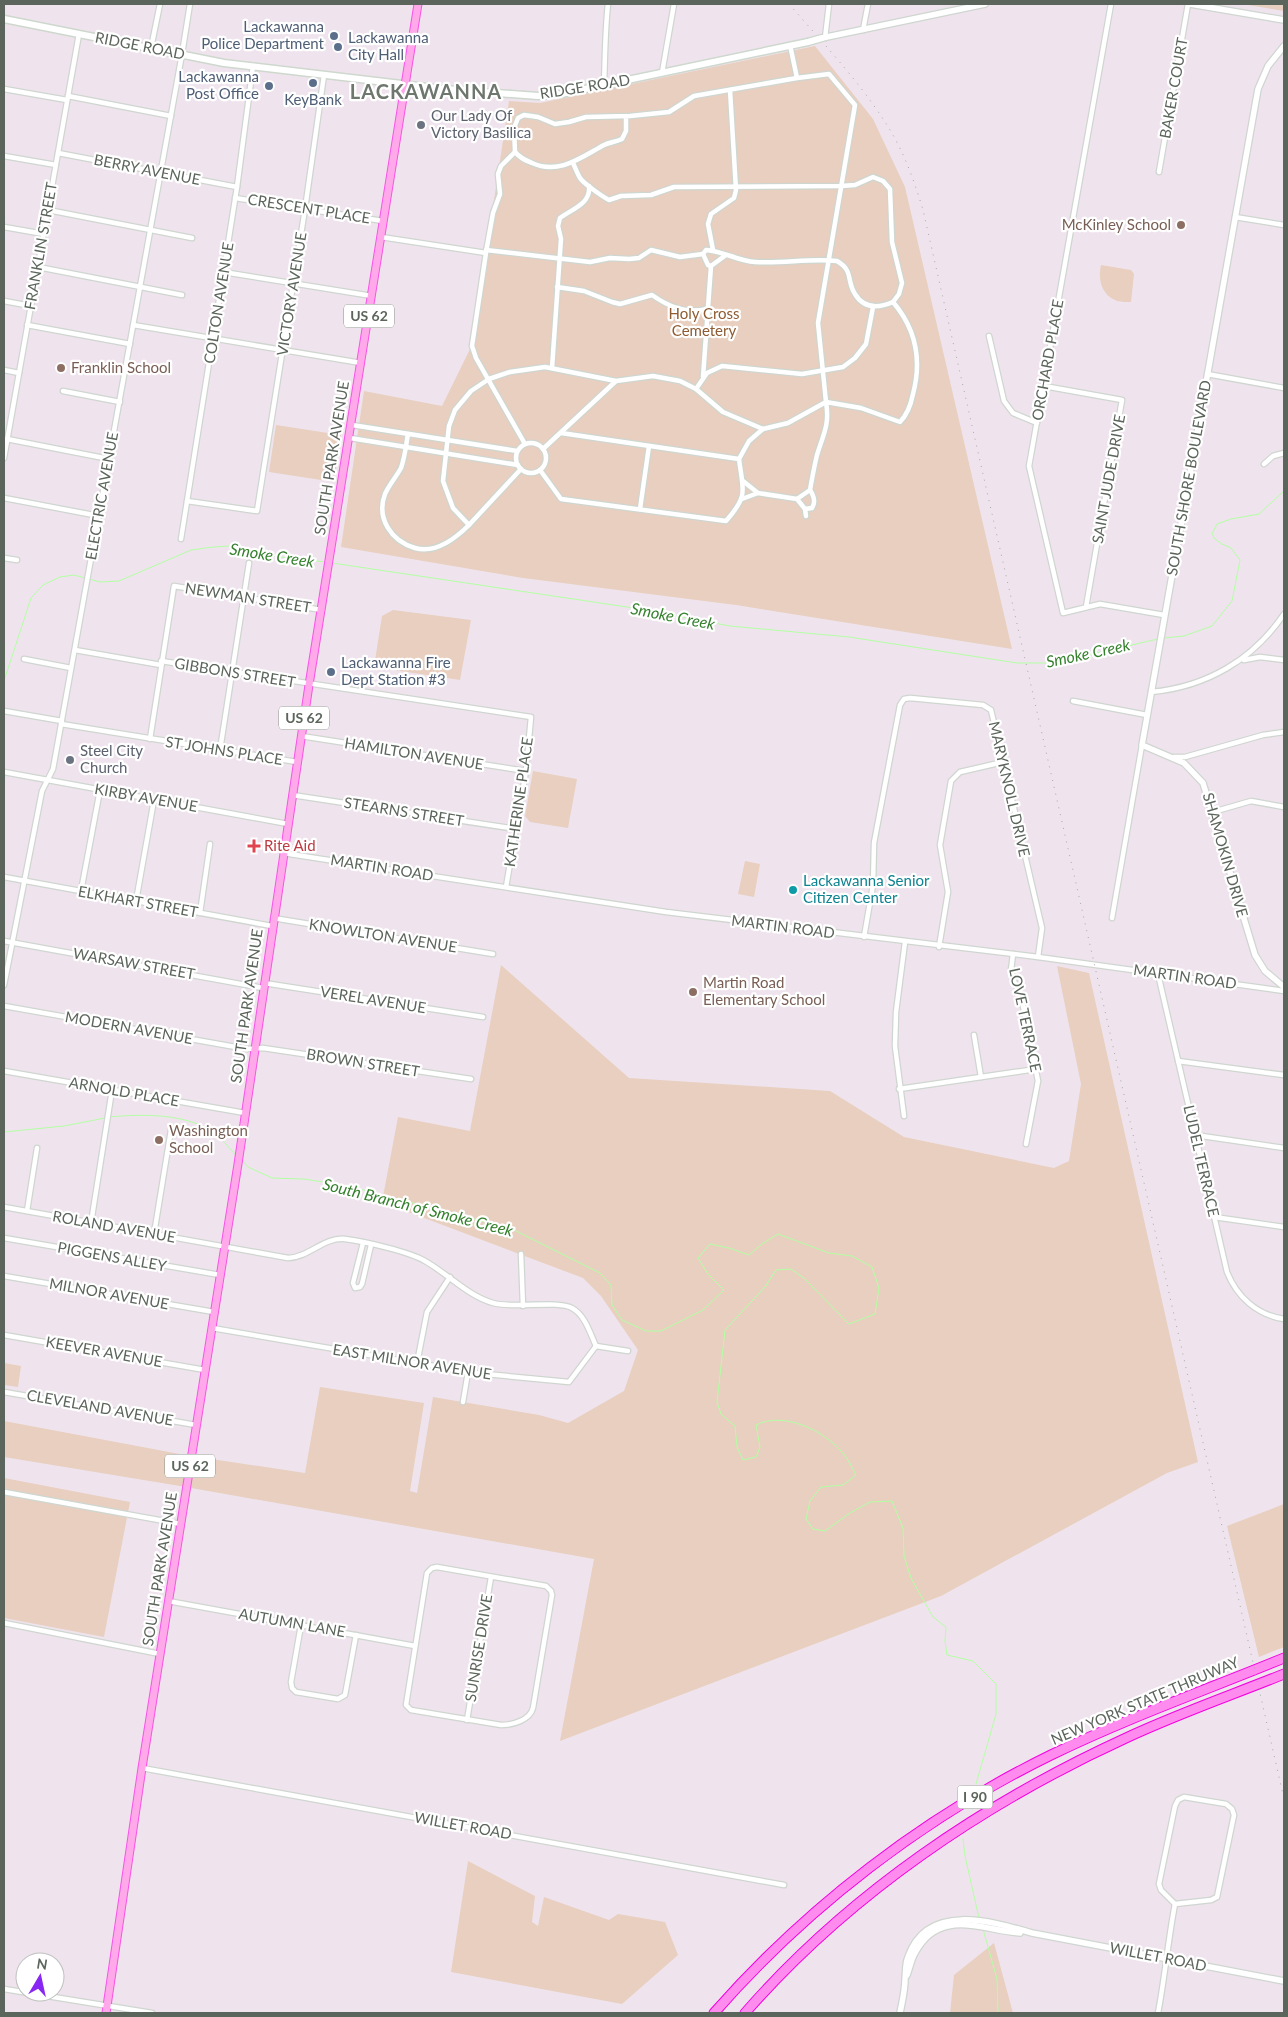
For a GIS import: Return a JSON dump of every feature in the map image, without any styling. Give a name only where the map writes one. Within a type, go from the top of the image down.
[{"type":"highway","name":"NEW YORK STATE THRUWAY","points":[[714,2013],[781,1944],[836,1895],[891,1852],[967,1802],[1050,1756],[1126,1720],[1284,1658]]},
{"type":"highway","name":"NEW YORK STATE THRUWAY","points":[[745,2013],[785,1971],[864,1899],[938,1843],[1026,1787],[1128,1736],[1284,1674]]},
{"type":"main road","name":"SOUTH PARK AVENUE","points":[[107,2010],[142,1768],[238,1164],[301,736],[418,4]]},
{"type":"main road","name":"RIDGE ROAD","points":[[4,19],[253,66],[406,84],[538,96],[560,94],[823,38]]},
{"type":"street","points":[[152,48],[160,4]]},
{"type":"street","name":"ELECTRIC AVENUE","points":[[4,985],[26,881],[42,791],[53,769],[190,4]]},
{"type":"street","points":[[604,85],[606,66],[604,36],[608,4]]},
{"type":"street","points":[[662,73],[674,4]]},
{"type":"street","points":[[823,38],[829,4]]},
{"type":"street","points":[[863,30],[868,4]]},
{"type":"street","name":"RIDGE ROAD","points":[[823,38],[985,4]]},
{"type":"street","name":"ORCHARD PLACE","points":[[1111,4],[1029,466],[1063,613],[1100,604],[1164,615]]},
{"type":"street","points":[[1189,4],[1284,20]]},
{"type":"street","name":"BAKER COURT","points":[[1159,172],[1189,4]]},
{"type":"street","name":"FRANKLIN STREET","points":[[4,458],[6,436],[19,373],[79,34]]},
{"type":"street","points":[[790,45],[797,78]]},
{"type":"street","name":"SOUTH SHORE BOULEVARD","points":[[1112,918],[1258,88],[1268,66],[1284,46]]},
{"type":"street","name":"COLTON AVENUE","points":[[181,539],[237,187],[253,66]]},
{"type":"street","points":[[626,116],[626,131],[622,139],[607,144],[573,163],[547,168],[520,158],[515,152],[514,128],[518,118],[524,115],[538,117],[555,124],[586,117],[670,112],[694,96],[829,74],[855,105],[818,323],[828,416],[826,434],[817,455],[810,490],[797,499]]},
{"type":"street","name":"VICTORY AVENUE","points":[[187,501],[257,511],[294,283],[324,75]]},
{"type":"street","points":[[4,89],[171,116]]},
{"type":"street","points":[[713,250],[708,224],[711,214],[734,198],[736,186],[730,90]]},
{"type":"street","points":[[515,152],[501,166],[498,174],[500,194],[485,252],[472,346],[525,444]]},
{"type":"street","name":"BERRY AVENUE","points":[[58,153],[237,187]]},
{"type":"street","points":[[4,156],[56,165]]},
{"type":"street","points":[[381,236],[485,252],[590,262],[610,258],[639,258],[652,250],[680,257],[713,250],[726,256],[756,262],[829,260],[845,265],[849,272],[854,294],[861,301],[873,307],[893,302],[899,294],[902,283],[892,242],[890,189],[883,181],[873,177],[855,185],[841,186],[674,187],[651,195],[622,196],[609,200],[600,196],[580,179],[573,163]]},
{"type":"street","points":[[552,368],[561,239],[558,226],[560,218],[587,199],[590,194],[589,185]]},
{"type":"street","name":"CRESCENT PLACE","points":[[235,198],[383,221]]},
{"type":"street","points":[[48,210],[192,238]]},
{"type":"street","points":[[1235,217],[1284,225]]},
{"type":"street","points":[[4,227],[44,234]]},
{"type":"street","points":[[711,241],[704,252],[708,265],[711,266]]},
{"type":"street","points":[[711,266],[726,256]]},
{"type":"street","points":[[703,378],[711,266]]},
{"type":"street","points":[[38,268],[182,295]]},
{"type":"street","points":[[223,272],[372,296]]},
{"type":"street","points":[[557,287],[584,291],[620,304],[652,295],[676,309],[690,312],[707,309]]},
{"type":"street","points":[[4,301],[31,306]]},
{"type":"street","points":[[540,470],[561,499],[726,522],[742,499],[743,481],[739,459],[749,441],[763,429],[788,423],[826,402],[861,408],[900,422],[904,417],[911,404],[918,377],[918,359],[915,341],[907,321],[893,302]]},
{"type":"street","points":[[696,389],[706,373],[722,366],[802,374],[843,367],[855,358],[866,344],[873,307]]},
{"type":"street","points":[[27,325],[130,344]]},
{"type":"street","points":[[133,325],[361,363]]},
{"type":"street","points":[[989,336],[1004,401],[1013,413],[1037,423]]},
{"type":"street","points":[[469,526],[453,508],[443,480],[447,440],[455,410],[471,391],[489,379],[510,372],[545,367],[616,381],[653,376],[680,381],[696,389],[723,412],[763,429]]},
{"type":"street","points":[[4,370],[19,373]]},
{"type":"street","points":[[1207,374],[1284,388]]},
{"type":"street","points":[[543,450],[616,381]]},
{"type":"street","name":"SAINT JUDE DRIVE","points":[[1044,386],[1122,400],[1086,607]]},
{"type":"street","points":[[63,391],[120,402]]},
{"type":"street","points":[[352,425],[517,451]]},
{"type":"street","points":[[561,433],[739,459]]},
{"type":"street","points":[[408,434],[400,469],[385,495],[383,509],[385,524],[391,534],[415,548],[434,548],[456,538],[469,526],[519,467]]},
{"type":"street","points":[[6,436],[109,459]]},
{"type":"street","points":[[350,438],[519,467],[529,473],[540,470],[546,459],[543,450],[536,444],[525,444],[517,451],[516,460],[519,467]]},
{"type":"street","points":[[640,510],[649,446]]},
{"type":"street","points":[[1264,464],[1273,456],[1284,454]]},
{"type":"street","points":[[743,481],[758,493]]},
{"type":"street","points":[[805,508],[812,508],[814,504],[814,496],[810,490]]},
{"type":"street","points":[[742,499],[758,493],[797,499],[805,508],[806,516]]},
{"type":"street","points":[[4,498],[99,516]]},
{"type":"street","points":[[4,558],[17,560]]},
{"type":"street","points":[[220,750],[249,563]]},
{"type":"street","name":"NEWMAN STREET","points":[[161,663],[174,586],[322,610]]},
{"type":"street","points":[[1151,692],[1192,684],[1219,673],[1238,662],[1260,643],[1284,614]]},
{"type":"street","name":"GIBBONS STREET","points":[[75,650],[531,717]]},
{"type":"street","points":[[1238,662],[1260,657],[1284,660]]},
{"type":"street","points":[[24,659],[71,668]]},
{"type":"street","points":[[150,739],[161,663]]},
{"type":"street","name":"MARYKNOLL DRIVE","points":[[864,937],[873,885],[874,843],[902,702],[910,698],[987,706],[991,710],[1042,928],[1038,957]]},
{"type":"street","points":[[1073,701],[1147,715]]},
{"type":"street","name":"ST JOHNS PLACE","points":[[4,711],[150,739],[297,762]]},
{"type":"street","name":"KATHERINE PLACE","points":[[506,887],[526,771],[531,717]]},
{"type":"street","points":[[1172,757],[1185,757],[1263,735],[1284,732]]},
{"type":"street","name":"HAMILTON AVENUE","points":[[301,736],[526,771]]},
{"type":"street","name":"SHAMOKIN DRIVE","points":[[1142,745],[1184,763],[1198,776],[1207,790],[1255,955],[1265,971],[1284,987]]},
{"type":"street","points":[[939,946],[948,892],[940,845],[951,781],[960,772],[1003,762]]},
{"type":"street","name":"KIRBY AVENUE","points":[[4,772],[288,824]]},
{"type":"street","points":[[81,891],[100,790]]},
{"type":"street","name":"STEARNS STREET","points":[[292,795],[516,829]]},
{"type":"street","points":[[136,901],[154,800]]},
{"type":"street","points":[[1213,812],[1252,801],[1284,808]]},
{"type":"street","points":[[200,913],[210,844]]},
{"type":"street","name":"MARTIN ROAD","points":[[283,853],[673,913],[1038,957],[1284,991]]},
{"type":"street","name":"ELKHART STREET","points":[[4,877],[272,926]]},
{"type":"street","name":"KNOWLTON AVENUE","points":[[273,918],[494,954]]},
{"type":"street","name":"WARSAW STREET","points":[[4,941],[263,985]]},
{"type":"street","points":[[904,1116],[894,1046],[896,1012],[905,942]]},
{"type":"street","name":"LOVE TERRACE","points":[[1013,954],[1011,970],[1021,996],[1038,1081],[1026,1144]]},
{"type":"street","name":"LUDEL TERRACE","points":[[1158,974],[1227,1272],[1235,1290],[1246,1302],[1260,1312],[1284,1319]]},
{"type":"street","name":"VEREL AVENUE","points":[[263,985],[483,1017]]},
{"type":"street","name":"MODERN AVENUE","points":[[4,1006],[254,1048]]},
{"type":"street","points":[[974,1035],[981,1077]]},
{"type":"street","name":"BROWN STREET","points":[[254,1048],[471,1079]]},
{"type":"street","points":[[1178,1061],[1284,1076]]},
{"type":"street","points":[[899,1089],[1036,1069]]},
{"type":"street","name":"ARNOLD PLACE","points":[[4,1071],[245,1113]]},
{"type":"street","points":[[91,1223],[112,1090]]},
{"type":"street","points":[[154,1234],[170,1130]]},
{"type":"street","points":[[1195,1135],[1284,1148]]},
{"type":"street","points":[[27,1212],[37,1148]]},
{"type":"street","name":"ROLAND AVENUE","points":[[4,1208],[288,1258],[303,1256],[319,1245],[333,1240],[344,1239],[364,1243],[414,1255],[485,1300],[500,1305],[565,1306],[575,1309],[583,1317],[596,1346]]},
{"type":"street","points":[[1214,1217],[1284,1227]]},
{"type":"street","name":"PIGGENS ALLEY","points":[[4,1238],[220,1275]]},
{"type":"street","points":[[364,1243],[353,1283],[355,1288],[360,1287],[362,1284],[371,1245]]},
{"type":"street","points":[[521,1254],[523,1306]]},
{"type":"street","name":"MILNOR AVENUE","points":[[4,1276],[214,1312]]},
{"type":"street","points":[[417,1363],[427,1312],[450,1277]]},
{"type":"street","name":"EAST MILNOR AVENUE","points":[[212,1328],[468,1372],[569,1382],[596,1346]]},
{"type":"street","name":"KEEVER AVENUE","points":[[4,1335],[205,1370]]},
{"type":"street","points":[[596,1346],[628,1351]]},
{"type":"street","points":[[463,1402],[468,1372]]},
{"type":"street","name":"CLEVELAND AVENUE","points":[[4,1392],[196,1425]]},
{"type":"street","points":[[4,1492],[181,1524]]},
{"type":"street","points":[[437,1568],[491,1577],[546,1586],[551,1591],[552,1595],[534,1708],[528,1717],[507,1725],[467,1720],[408,1708],[406,1702],[429,1570],[437,1568]]},
{"type":"street","name":"SUNRISE DRIVE","points":[[467,1720],[491,1577]]},
{"type":"street","name":"AUTUMN LANE","points":[[168,1601],[415,1646]]},
{"type":"street","points":[[4,1624],[160,1654]]},
{"type":"street","points":[[301,1625],[291,1682],[292,1688],[296,1692],[338,1700],[346,1695],[356,1635]]},
{"type":"street","name":"WILLET ROAD","points":[[142,1768],[784,1885]]},
{"type":"street","points":[[1184,1797],[1226,1804],[1232,1809],[1234,1815],[1219,1894],[1211,1900],[1175,1904],[1161,1890],[1159,1884],[1176,1802],[1184,1797]]},
{"type":"street","points":[[1158,2013],[1167,1966],[1166,1959],[1175,1904]]},
{"type":"street","name":"WILLET ROAD","points":[[900,2013],[906,1979],[906,1964],[910,1952],[918,1939],[950,1920],[996,1926],[1284,1981]]},
{"type":"street","points":[[4,1989],[107,2010],[152,2013]]},
{"type":"green space","points":[[1242,4],[1284,4],[1284,11]]},
{"type":"green space","name":"Holy Cross Cemetery","points":[[815,46],[873,119],[905,187],[1012,649],[736,605],[523,578],[341,547],[364,391],[442,406],[472,345],[509,101],[540,103]]},
{"type":"green space","points":[[1101,265],[1131,270],[1134,274],[1131,302],[1117,301],[1106,294],[1100,280]]},
{"type":"green space","points":[[276,425],[341,435],[334,482],[269,472]]},
{"type":"green space","points":[[393,610],[471,620],[460,680],[374,667],[382,616]]},
{"type":"green space","points":[[533,771],[577,779],[568,828],[530,822],[525,816]]},
{"type":"green space","points":[[745,861],[760,864],[754,897],[738,894]]},
{"type":"green space","points":[[501,965],[629,1078],[830,1091],[904,1137],[1054,1168],[1069,1161],[1081,1084],[1057,966],[1089,973],[1198,1462],[1167,1473],[941,1596],[560,1741],[594,1559],[4,1457],[4,1421],[185,1455],[305,1473],[320,1387],[424,1403],[410,1491],[417,1493],[433,1397],[539,1415],[568,1423],[624,1391],[638,1350],[601,1296],[583,1278],[382,1202],[398,1117],[470,1131]]},
{"type":"green space","points":[[4,1363],[21,1366],[18,1387],[4,1385]]},
{"type":"green space","points":[[4,1478],[130,1502],[104,1637],[4,1618]]},
{"type":"green space","points":[[1284,1504],[1284,1647],[1259,1657],[1227,1526]]},
{"type":"green space","points":[[468,1861],[535,1896],[532,1922],[538,1926],[544,1897],[609,1920],[618,1914],[665,1922],[678,1955],[622,2004],[451,1972]]},
{"type":"green space","points":[[994,1943],[1013,2013],[950,2013],[954,1975]]},
{"type":"waterway","name":"Smoke Creek","points":[[1164,638],[1184,636],[1212,626],[1232,601],[1240,560],[1231,548],[1215,539],[1212,534],[1217,524],[1231,519],[1259,514],[1284,491]]},
{"type":"waterway","name":"Smoke Creek","points":[[4,681],[31,598],[43,585],[60,577],[74,575],[100,582],[119,581],[191,550],[229,546],[272,556],[326,562]]},
{"type":"waterway","name":"Smoke Creek","points":[[332,563],[627,607],[730,626],[849,637],[1017,663],[1053,663],[1158,639]]},
{"type":"waterway","name":"South Branch of Smoke Creek","points":[[109,1117],[149,1115],[189,1121],[216,1134],[235,1154]]},
{"type":"waterway","name":"South Branch of Smoke Creek","points":[[4,1132],[64,1126],[105,1118]]},
{"type":"waterway","name":"South Branch of Smoke Creek","points":[[242,1160],[248,1167],[272,1178],[304,1179],[348,1186],[512,1229],[600,1273],[611,1285],[612,1305],[622,1320],[646,1331],[661,1331],[703,1310],[724,1290],[708,1274],[698,1258],[710,1244],[749,1255],[778,1234],[829,1253],[852,1256],[872,1267],[879,1288],[875,1314],[849,1324],[805,1279],[791,1269],[776,1270],[765,1287],[725,1330],[717,1402],[721,1414],[735,1426],[737,1447],[743,1460],[756,1457],[760,1447],[756,1425],[778,1420],[802,1425],[814,1430],[834,1444],[844,1454],[856,1475],[843,1485],[821,1487],[810,1501],[806,1519],[813,1529],[825,1531],[850,1513],[870,1502],[892,1501],[903,1528],[904,1556],[911,1578],[933,1617],[946,1627],[947,1655],[973,1661],[996,1684],[996,1714],[976,1784]]},
{"type":"waterway","name":"South Branch of Smoke Creek","points":[[963,1839],[979,1918]]},
{"type":"waterway","name":"South Branch of Smoke Creek","points":[[983,1929],[997,1979],[998,2013]]},
{"type":"railway","points":[[789,4],[851,76],[885,122],[907,165],[923,210],[1284,1799]]},
{"type":"place","name":"Lackawanna Police Department","points":[[334,36]]},
{"type":"place","name":"Lackawanna City Hall","points":[[338,47]]},
{"type":"place","name":"KeyBank","points":[[313,83]]},
{"type":"place","name":"Lackawanna Post Office","points":[[269,86]]},
{"type":"place","name":"Our Lady Of Victory Basilica","points":[[421,125]]},
{"type":"place","name":"McKinley School","points":[[1181,225]]},
{"type":"place","name":"Franklin School","points":[[61,368]]},
{"type":"place","name":"Lackawanna Fire Dept Station #3","points":[[331,672]]},
{"type":"place","name":"Steel City Church","points":[[70,760]]},
{"type":"place","name":"Rite Aid","points":[[254,846]]},
{"type":"place","name":"Lackawanna Senior Citizen Center","points":[[793,890]]},
{"type":"place","name":"Martin Road Elementary School","points":[[693,992]]},
{"type":"place","name":"Washington School","points":[[159,1140]]},
{"type":"district","name":"LACKAWANNA","points":[[426,92]]}]
